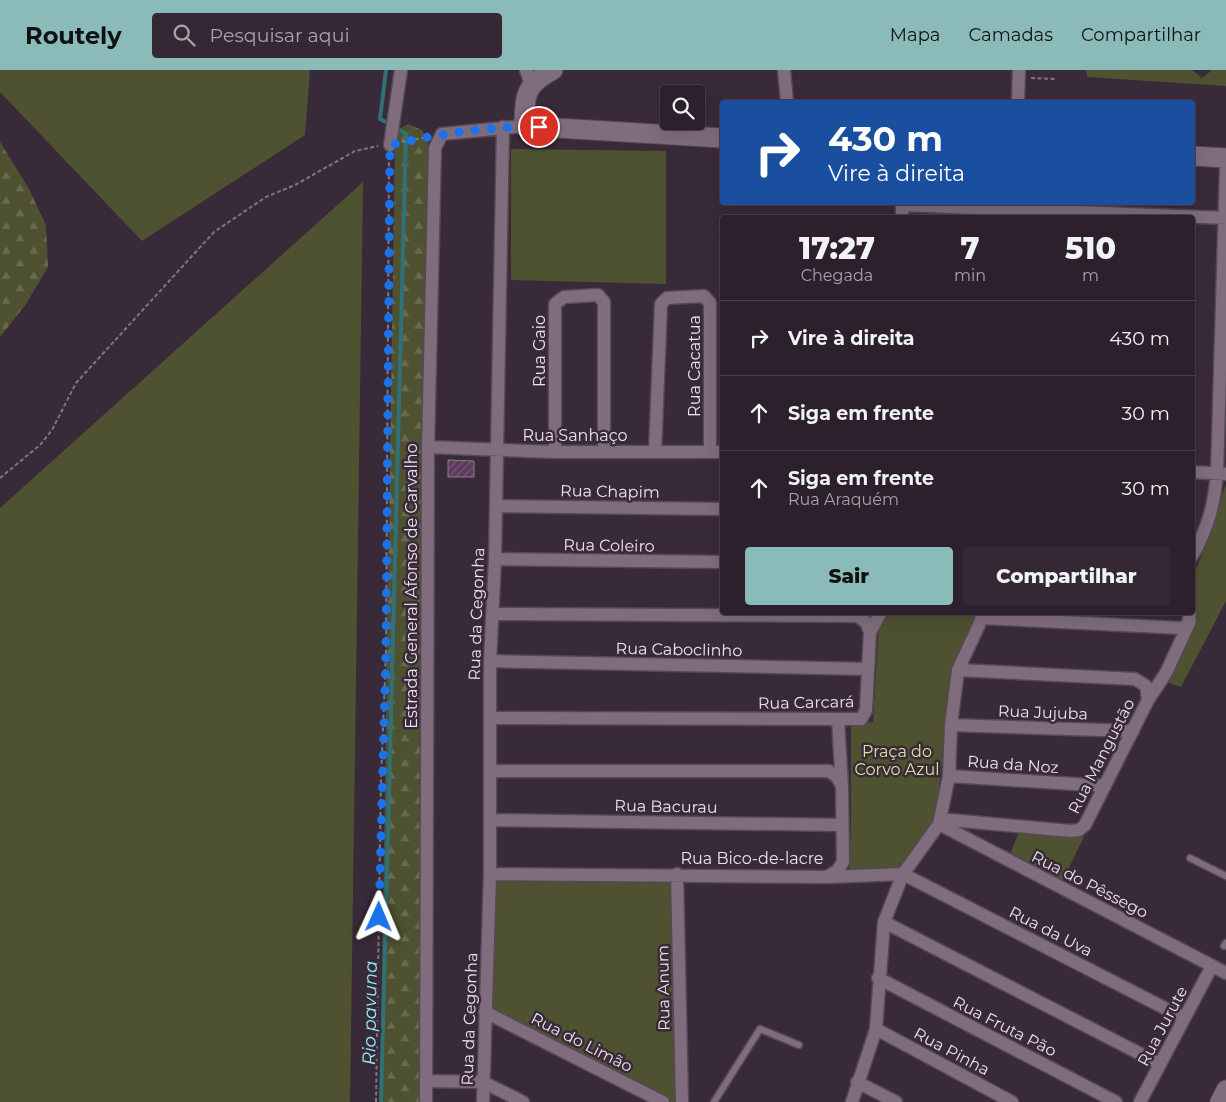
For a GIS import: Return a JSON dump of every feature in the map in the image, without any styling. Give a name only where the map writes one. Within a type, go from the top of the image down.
[{"type":"street","points":[[390,145],[401,70]]},
{"type":"street","points":[[524,126],[529,77],[553,70]]},
{"type":"street","points":[[784,70],[787,100]]},
{"type":"street","points":[[1018,100],[1019,74]]},
{"type":"street","points":[[442,134],[524,126],[720,138]]},
{"type":"street","name":"Rua da Cegonha","points":[[483,1102],[490,874],[490,661],[494,614],[503,127]]},
{"type":"street","name":"Estrada General Afonso de Carvalho","points":[[426,1102],[428,447],[435,148],[442,134]]},
{"type":"street","points":[[1195,156],[1226,158]]},
{"type":"street","points":[[1195,550],[1208,524],[1221,474],[1226,169]]},
{"type":"street","points":[[902,208],[956,212],[1110,215]]},
{"type":"street","points":[[1195,217],[1225,218]]},
{"type":"street","name":"Rua Gaio","points":[[555,452],[555,304],[564,297],[598,295],[604,302],[604,451]]},
{"type":"street","name":"Rua Cacatua","points":[[655,452],[661,304],[667,298],[704,296],[710,303],[716,452]]},
{"type":"street","name":"Rua Sanhaço","points":[[428,447],[555,452],[716,452]]},
{"type":"street","points":[[1195,472],[1221,474]]},
{"type":"street","name":"Rua Chapim","points":[[496,506],[720,510]]},
{"type":"street","name":"Rua Coleiro","points":[[495,559],[720,562]]},
{"type":"street","points":[[494,614],[857,616],[866,622],[870,632]]},
{"type":"street","points":[[870,632],[879,615]]},
{"type":"street","points":[[852,1102],[876,1029],[878,978],[884,922],[903,874],[940,822],[949,776],[951,725],[958,670],[983,615],[1181,628],[1190,617]]},
{"type":"street","points":[[1148,700],[1166,673],[1190,617]]},
{"type":"street","name":"Rua Carcará","points":[[490,718],[861,719],[866,710],[870,632]]},
{"type":"street","name":"Rua Caboclinho","points":[[490,661],[868,669]]},
{"type":"street","name":"Rua Mangustão","points":[[940,822],[1070,831],[1079,830],[1085,825],[1148,700],[1146,686],[1135,679],[958,670]]},
{"type":"street","name":"Rua Bico-de-lacre","points":[[490,874],[677,874],[827,877],[837,871],[842,862],[842,786],[838,720]]},
{"type":"street","name":"Rua Jujuba","points":[[951,725],[1134,731]]},
{"type":"street","points":[[490,771],[829,771],[837,777],[842,786]]},
{"type":"street","name":"Rua da Noz","points":[[949,776],[1105,786]]},
{"type":"street","name":"Rua Bacurau","points":[[490,820],[842,825]]},
{"type":"street","name":"Rua do Pêssego","points":[[940,822],[1226,973]]},
{"type":"street","name":"Rua Anum","points":[[677,874],[682,1102]]},
{"type":"street","points":[[827,877],[903,874]]},
{"type":"street","name":"Rua da Uva","points":[[903,874],[1184,1018]]},
{"type":"street","points":[[884,922],[1160,1064]]},
{"type":"street","name":"Rua Jurute","points":[[1140,1102],[1212,966]]},
{"type":"street","name":"Rua Fruta Pão","points":[[878,978],[1116,1102]]},
{"type":"street","name":"Rua do Limão","points":[[485,1012],[664,1102]]},
{"type":"street","name":"Rua Pinha","points":[[876,1029],[1012,1102]]},
{"type":"street","points":[[426,1081],[483,1082],[522,1102]]},
{"type":"street","points":[[857,1082],[896,1102]]},
{"type":"street","points":[[1220,1102],[1226,1090]]},
{"type":"lane","points":[[1190,858],[1226,876]]},
{"type":"lane","points":[[714,1102],[760,1029],[800,1045]]},
{"type":"path","points":[[1019,74],[1057,79]]},
{"type":"path","points":[[0,478],[40,444],[52,430],[76,383],[134,321],[181,265],[214,232],[266,197],[295,185],[355,151],[442,134]]},
{"type":"path","points":[[376,1102],[381,790],[386,652],[390,145]]},
{"type":"green space","points":[[0,70],[310,70],[305,135],[142,241],[0,92]]},
{"type":"green space","points":[[1086,70],[1192,70],[1202,78],[1212,70],[1226,70],[1226,86],[1087,77]]},
{"type":"green space","points":[[408,124],[422,130],[428,142],[421,1102],[380,1102],[395,141],[401,128]]},
{"type":"green space","points":[[0,142],[28,187],[46,225],[48,267],[26,304],[0,337]]},
{"type":"green space","points":[[511,149],[666,151],[666,284],[511,280]]},
{"type":"green space","points":[[363,182],[350,1102],[0,1102],[0,508]]},
{"type":"green space","points":[[1226,484],[1226,601],[1181,687],[1166,682],[1191,615],[1195,615],[1195,573]]},
{"type":"green space","name":"Praça do Corvo Azul","points":[[890,615],[979,615],[971,626],[952,669],[936,816],[933,825],[902,868],[849,869],[851,723],[873,722],[879,624]]},
{"type":"green space","points":[[1019,832],[1084,837],[1060,886],[1008,859]]},
{"type":"green space","points":[[493,876],[674,877],[678,1102],[670,1102],[488,1010]]},
{"type":"building","points":[[448,460],[474,461],[474,477],[448,477]]},
{"type":"waterway","name":"Rio pavuna","points":[[386,70],[380,119],[390,124]]},
{"type":"waterway","name":"Rio pavuna","points":[[381,1102],[406,134],[396,128]]},
{"type":"route","points":[[379,917],[381,780],[386,652],[390,145],[442,134],[503,127],[539,127]]}]
